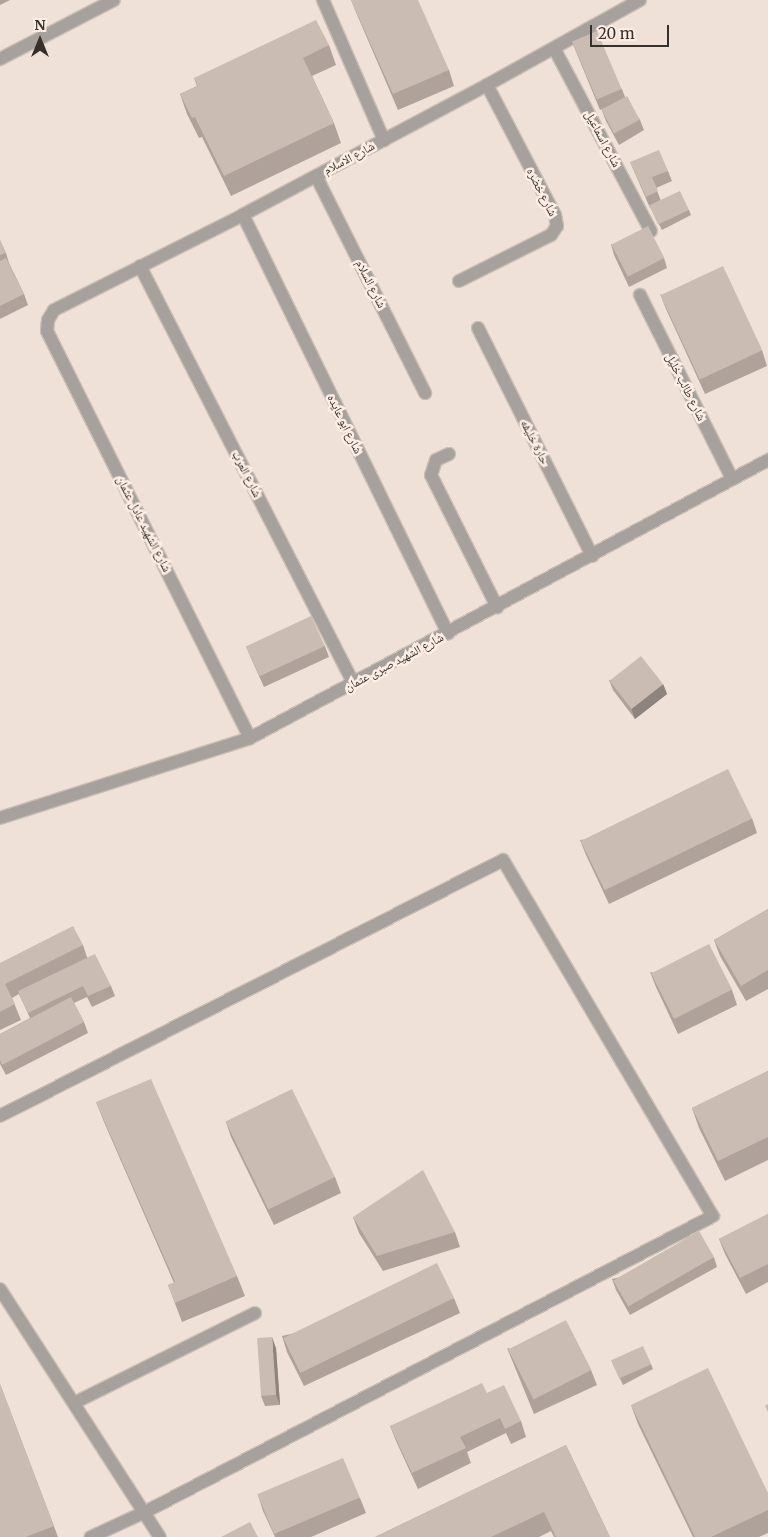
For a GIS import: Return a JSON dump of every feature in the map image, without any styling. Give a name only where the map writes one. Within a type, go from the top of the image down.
[{"type":"street","points":[[0,59],[114,0]]},
{"type":"street","points":[[323,0],[384,140]]},
{"type":"street","name":"شارع الاسلام","points":[[54,310],[243,215],[487,85],[640,0]]},
{"type":"street","name":"شارع اسماعيل","points":[[554,48],[651,231]]},
{"type":"street","name":"شارع خضره","points":[[459,281],[551,235],[557,226],[555,215],[487,85]]},
{"type":"street","name":"شارع السلام","points":[[316,176],[425,393]]},
{"type":"street","name":"شارع ابو عايده","points":[[243,215],[448,633]]},
{"type":"street","name":"شارع العرب","points":[[140,266],[353,683]]},
{"type":"street","name":"شارع طالب خليل","points":[[640,295],[732,479]]},
{"type":"street","name":"شارع الشهيد عادل عثمان","points":[[54,310],[48,320],[47,331],[250,738]]},
{"type":"street","name":"حارة خليفه","points":[[478,328],[592,556]]},
{"type":"street","points":[[449,454],[436,460],[431,475],[497,607]]},
{"type":"street","name":"شارع الشهيد صبرى عثمان","points":[[0,818],[250,738],[768,460]]},
{"type":"street","points":[[0,1116],[503,860],[713,1216],[145,1512],[91,1537]]},
{"type":"street","points":[[0,1289],[160,1537]]},
{"type":"street","points":[[74,1403],[255,1312]]},
{"type":"building","points":[[351,0],[418,0],[449,70],[393,94]]},
{"type":"building","points":[[316,20],[329,45],[303,58],[334,123],[224,176],[195,117],[192,118],[180,94],[198,86],[194,78]]},
{"type":"building","points":[[597,31],[622,89],[597,100],[572,42]]},
{"type":"building","points":[[627,96],[640,120],[614,133],[601,110]]},
{"type":"building","points":[[659,150],[668,171],[652,177],[658,191],[646,197],[630,162]]},
{"type":"building","points":[[680,191],[689,210],[658,224],[649,205]]},
{"type":"building","points":[[648,226],[664,258],[628,277],[611,245]]},
{"type":"building","points":[[0,240],[6,253],[0,255]]},
{"type":"building","points":[[6,258],[24,294],[0,306],[0,261]]},
{"type":"building","points":[[723,266],[762,350],[700,379],[660,295]]},
{"type":"building","points":[[311,616],[325,646],[260,676],[246,646]]},
{"type":"building","points":[[641,656],[663,684],[632,709],[609,681]]},
{"type":"building","points":[[728,769],[752,818],[605,890],[581,841]]},
{"type":"building","points":[[768,909],[768,970],[741,986],[714,940]]},
{"type":"building","points":[[73,926],[83,945],[5,984],[15,1004],[0,1012],[0,963]]},
{"type":"building","points":[[709,944],[732,989],[674,1019],[651,974]]},
{"type":"building","points":[[95,954],[111,986],[88,996],[83,986],[28,1013],[18,991]]},
{"type":"building","points":[[71,997],[84,1022],[2,1065],[0,1060],[0,1034]]},
{"type":"building","points":[[768,1071],[768,1137],[718,1161],[692,1108]]},
{"type":"building","points":[[151,1079],[237,1276],[175,1303],[168,1285],[175,1282],[96,1102]]},
{"type":"building","points":[[292,1089],[335,1177],[268,1210],[225,1121]]},
{"type":"building","points":[[423,1170],[455,1232],[377,1256],[353,1217]]},
{"type":"building","points":[[768,1214],[768,1264],[740,1278],[719,1239]]},
{"type":"building","points":[[699,1231],[714,1257],[628,1306],[613,1280]]},
{"type":"building","points":[[437,1263],[454,1298],[300,1373],[283,1338]]},
{"type":"building","points":[[566,1320],[591,1370],[534,1399],[508,1350]]},
{"type":"building","points":[[272,1337],[276,1395],[261,1396],[257,1338]]},
{"type":"building","points":[[643,1346],[651,1364],[619,1379],[611,1360]]},
{"type":"building","points":[[708,1368],[768,1493],[768,1510],[711,1537],[695,1537],[631,1405]]},
{"type":"building","points":[[482,1383],[487,1393],[504,1385],[521,1421],[505,1429],[500,1418],[460,1437],[466,1448],[412,1473],[390,1426]]},
{"type":"building","points":[[0,1384],[54,1526],[26,1537],[0,1537]]},
{"type":"building","points":[[566,1445],[610,1537],[556,1537],[544,1512],[491,1537],[375,1537]]},
{"type":"building","points":[[343,1458],[360,1498],[274,1534],[257,1494]]},
{"type":"building","points":[[250,1522],[258,1537],[221,1537]]}]
